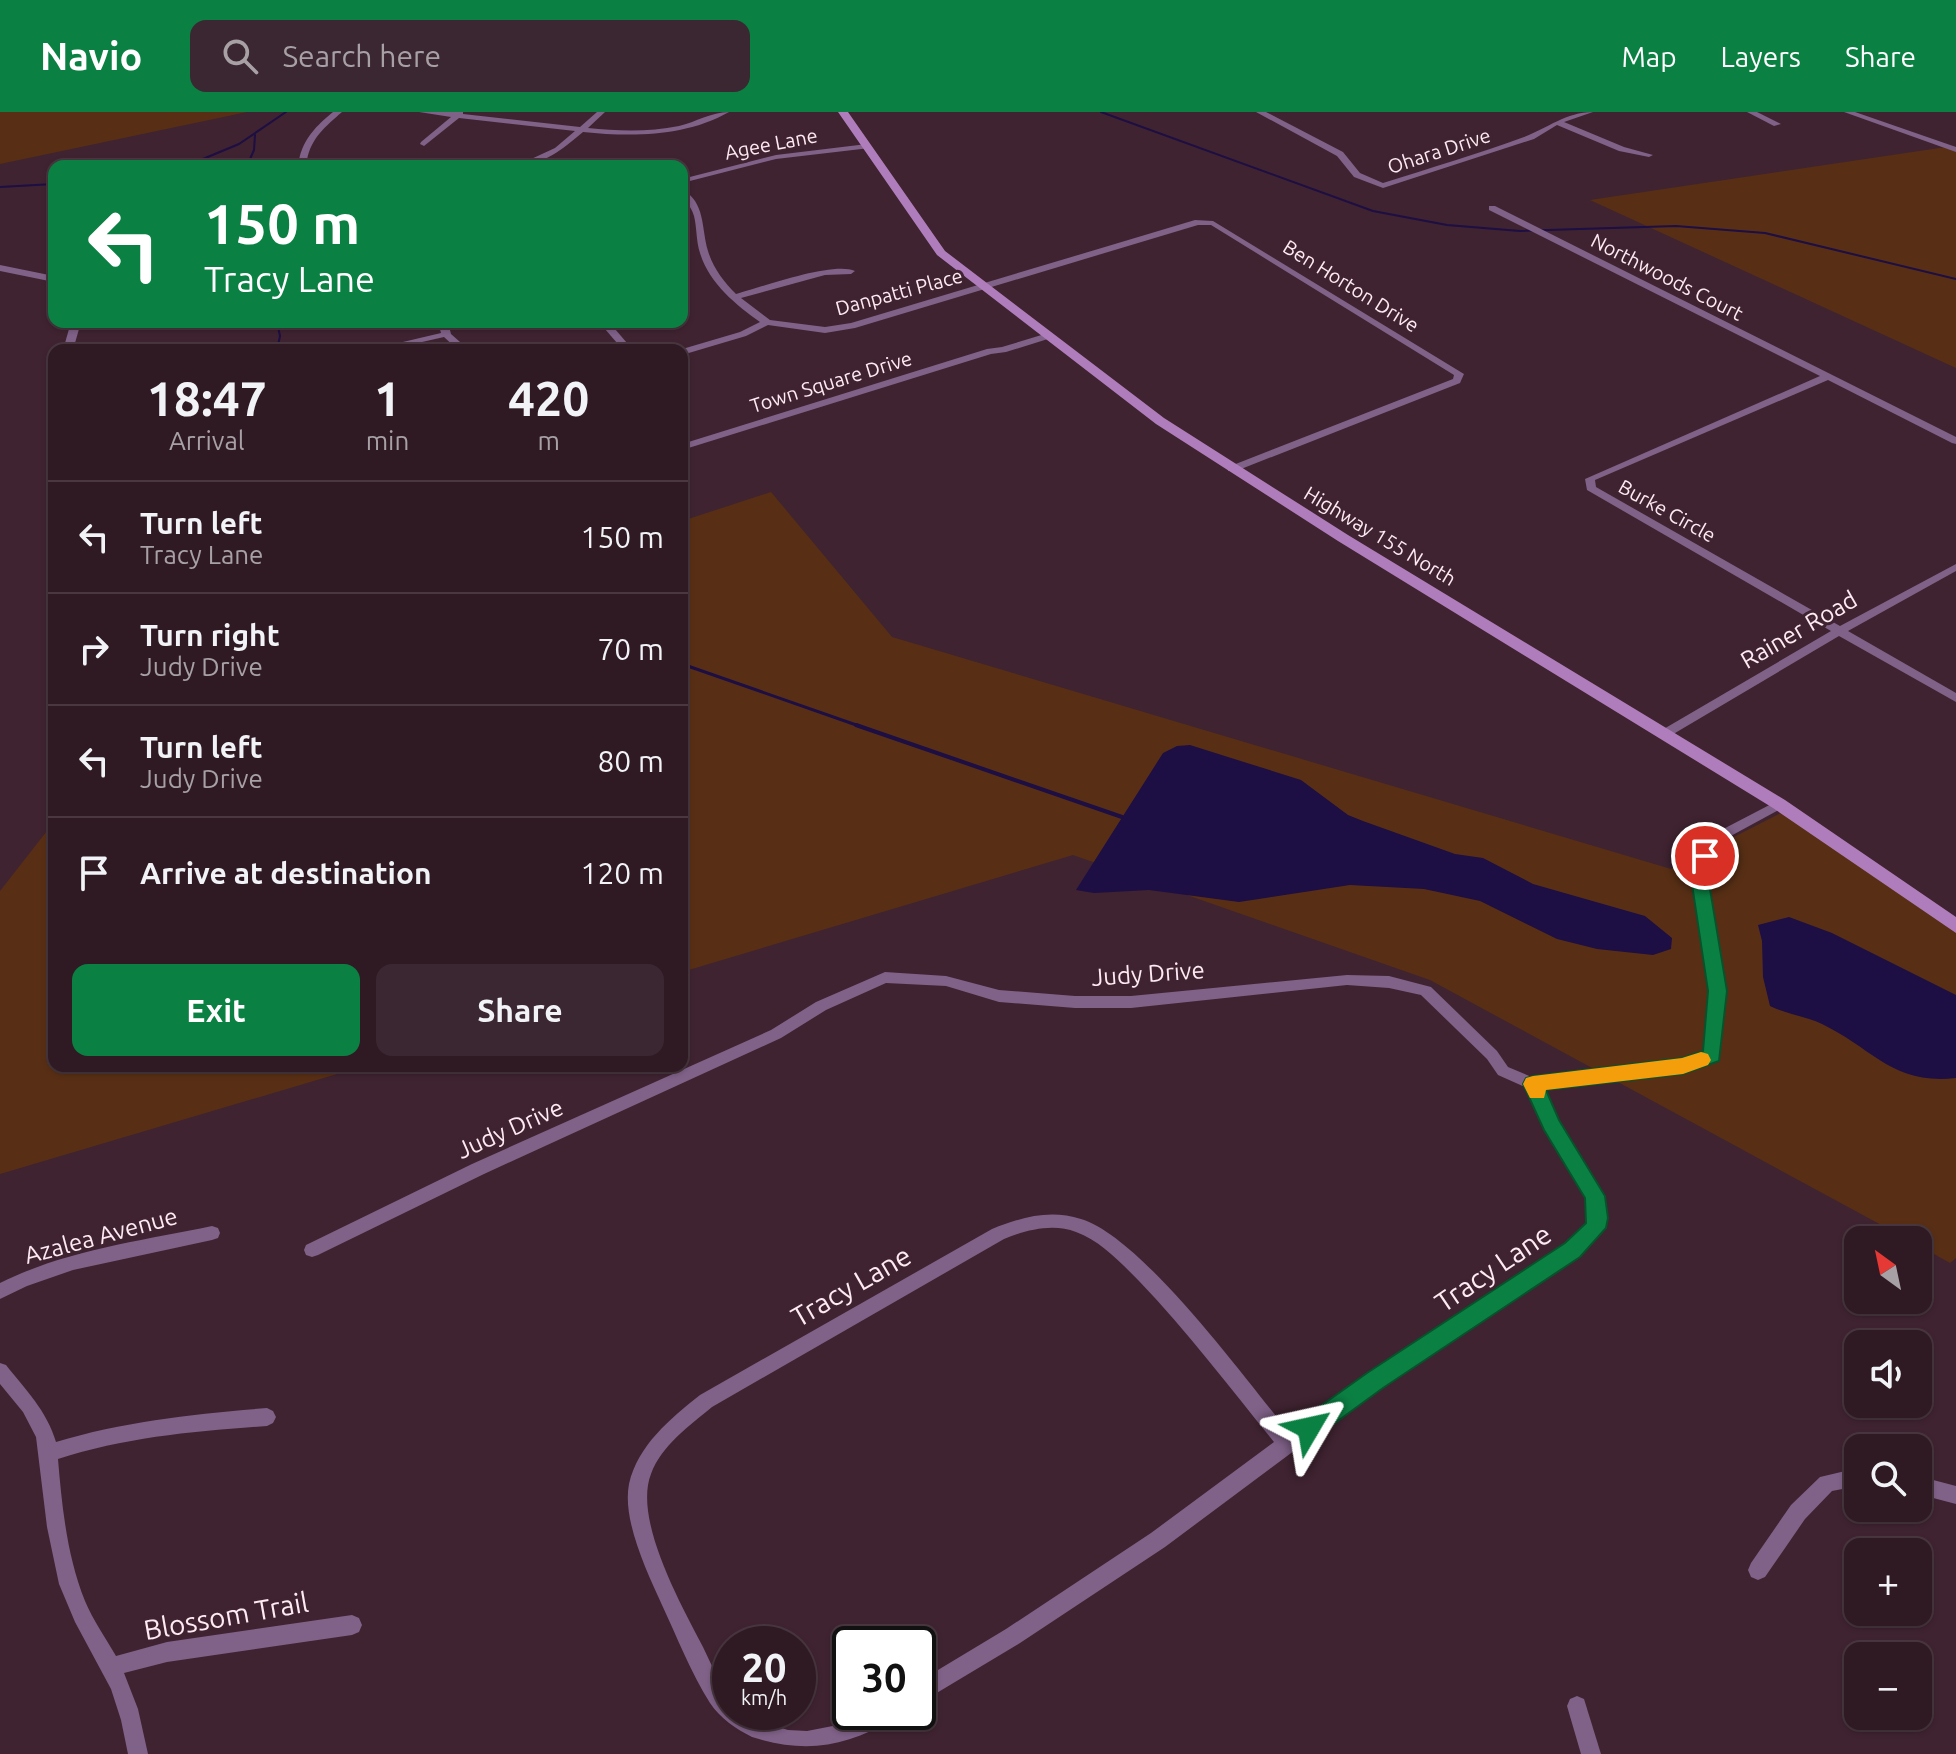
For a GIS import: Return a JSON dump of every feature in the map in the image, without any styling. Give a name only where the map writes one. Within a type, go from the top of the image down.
[{"type":"main road","name":"Highway 155 North","points":[[843,112],[934,245],[959,269],[1160,421],[1232,469],[1779,804],[1956,926]]},
{"type":"street","points":[[303,160],[304,151],[319,129],[338,112]]},
{"type":"street","points":[[423,112],[582,130],[656,132],[696,124],[725,112]]},
{"type":"street","points":[[534,160],[558,150],[601,112]]},
{"type":"street","name":"Ohara Drive","points":[[1260,112],[1340,154],[1357,175],[1383,186],[1531,137],[1557,122],[1589,112]]},
{"type":"street","points":[[1751,112],[1777,124]]},
{"type":"street","points":[[1848,112],[1956,150]]},
{"type":"street","points":[[424,144],[459,114]]},
{"type":"street","points":[[1557,122],[1622,149],[1649,155]]},
{"type":"street","name":"Agee Lane","points":[[688,179],[776,157],[867,146]]},
{"type":"street","points":[[688,197],[696,206],[701,219],[703,252],[712,272],[735,297],[767,322],[743,334],[688,350]]},
{"type":"street","name":"Northwoods Court","points":[[1492,208],[1827,377]]},
{"type":"street","name":"Ben Horton Drive","points":[[986,288],[1178,227],[1198,222],[1213,223],[1459,374],[1457,381],[1232,469]]},
{"type":"street","points":[[0,268],[48,278]]},
{"type":"street","points":[[735,297],[825,272],[851,271]]},
{"type":"street","name":"Danpatti Place","points":[[767,322],[825,330],[852,326],[986,288]]},
{"type":"street","points":[[445,328],[458,344]]},
{"type":"street","points":[[609,328],[623,344]]},
{"type":"street","name":"Town Square Drive","points":[[688,445],[1044,333]]},
{"type":"street","points":[[401,344],[447,334]]},
{"type":"street","points":[[1827,377],[1956,441]]},
{"type":"street","name":"Burke Circle","points":[[1827,377],[1590,479],[1591,488],[1956,698]]},
{"type":"street","name":"Rainer Road","points":[[1666,733],[1841,630],[1956,567]]},
{"type":"street","points":[[1533,1084],[1683,1066],[1713,1056],[1712,1032],[1717,991],[1698,871],[1711,841],[1779,804]]},
{"type":"street","name":"Judy Drive","points":[[312,1250],[478,1169],[776,1034],[821,1006],[885,977],[946,981],[999,996],[1075,1002],[1145,1001],[1321,981],[1389,982],[1426,991],[1482,1045],[1503,1071],[1533,1084]]},
{"type":"street","name":"Tracy Lane","points":[[936,1682],[1013,1636],[1158,1540],[1375,1380],[1573,1250],[1595,1228],[1598,1218],[1595,1196],[1551,1124],[1533,1084]]},
{"type":"street","name":"Tracy Lane","points":[[712,1684],[653,1560],[637,1505],[638,1484],[650,1456],[665,1436],[706,1401],[998,1234],[1030,1220],[1082,1226],[1115,1245],[1287,1444]]},
{"type":"street","name":"Azalea Avenue","points":[[1,1290],[81,1263],[212,1233]]},
{"type":"street","points":[[0,1371],[30,1406],[43,1429],[50,1453],[50,1482],[59,1540],[73,1595],[130,1711],[138,1754]]},
{"type":"street","points":[[50,1453],[117,1433],[187,1423],[267,1417]]},
{"type":"street","points":[[1758,1570],[1798,1512],[1827,1483],[1844,1480]]},
{"type":"street","points":[[1932,1489],[1956,1495]]},
{"type":"street","name":"Blossom Trail","points":[[110,1667],[213,1644],[352,1625]]},
{"type":"street","points":[[1577,1706],[1591,1754]]},
{"type":"street","name":"Tracy Lane","points":[[746,1730],[777,1749],[810,1752],[858,1730]]},
{"type":"shaded area","points":[[0,112],[247,112],[0,164]]},
{"type":"shaded area","points":[[1956,147],[1956,368],[1590,200]]},
{"type":"shaded area","points":[[771,492],[892,637],[1671,869],[1781,813],[1956,927],[1956,1258],[1950,1263],[1932,1253],[1932,1226],[1883,1226],[1430,980],[1073,855],[688,970],[688,519]]},
{"type":"shaded area","points":[[1190,745],[1301,780],[1348,815],[1363,821],[1455,854],[1483,858],[1533,884],[1645,916],[1672,938],[1671,949],[1653,955],[1597,949],[1557,939],[1480,901],[1424,889],[1350,885],[1239,902],[1149,890],[1094,893],[1076,890],[1163,753],[1177,746]]},
{"type":"shaded area","points":[[48,830],[48,1072],[344,1072],[0,1174],[0,891]]},
{"type":"shaded area","points":[[1789,917],[1832,933],[1956,995],[1956,1078],[1934,1079],[1899,1071],[1822,1024],[1770,1006],[1763,977],[1762,941],[1758,925]]},
{"type":"waterway","points":[[200,160],[239,144],[286,112]]},
{"type":"waterway","points":[[1101,112],[1373,211],[1447,225],[1520,231],[1676,226],[1765,233],[1956,279]]},
{"type":"waterway","points":[[250,160],[255,135]]},
{"type":"waterway","points":[[0,187],[48,184]]},
{"type":"waterway","points":[[278,328],[278,344]]},
{"type":"waterway","points":[[688,666],[862,727]]},
{"type":"waterway","points":[[856,725],[1122,817]]},
{"type":"slow traffic","points":[[1537,1092],[1533,1084],[1683,1066],[1701,1060]]},
{"type":"route","points":[[1309,1428],[1375,1380],[1573,1250],[1595,1228],[1598,1218],[1595,1196],[1551,1124],[1533,1084],[1683,1066],[1713,1056],[1712,1032],[1717,991],[1698,871],[1705,856]]}]
